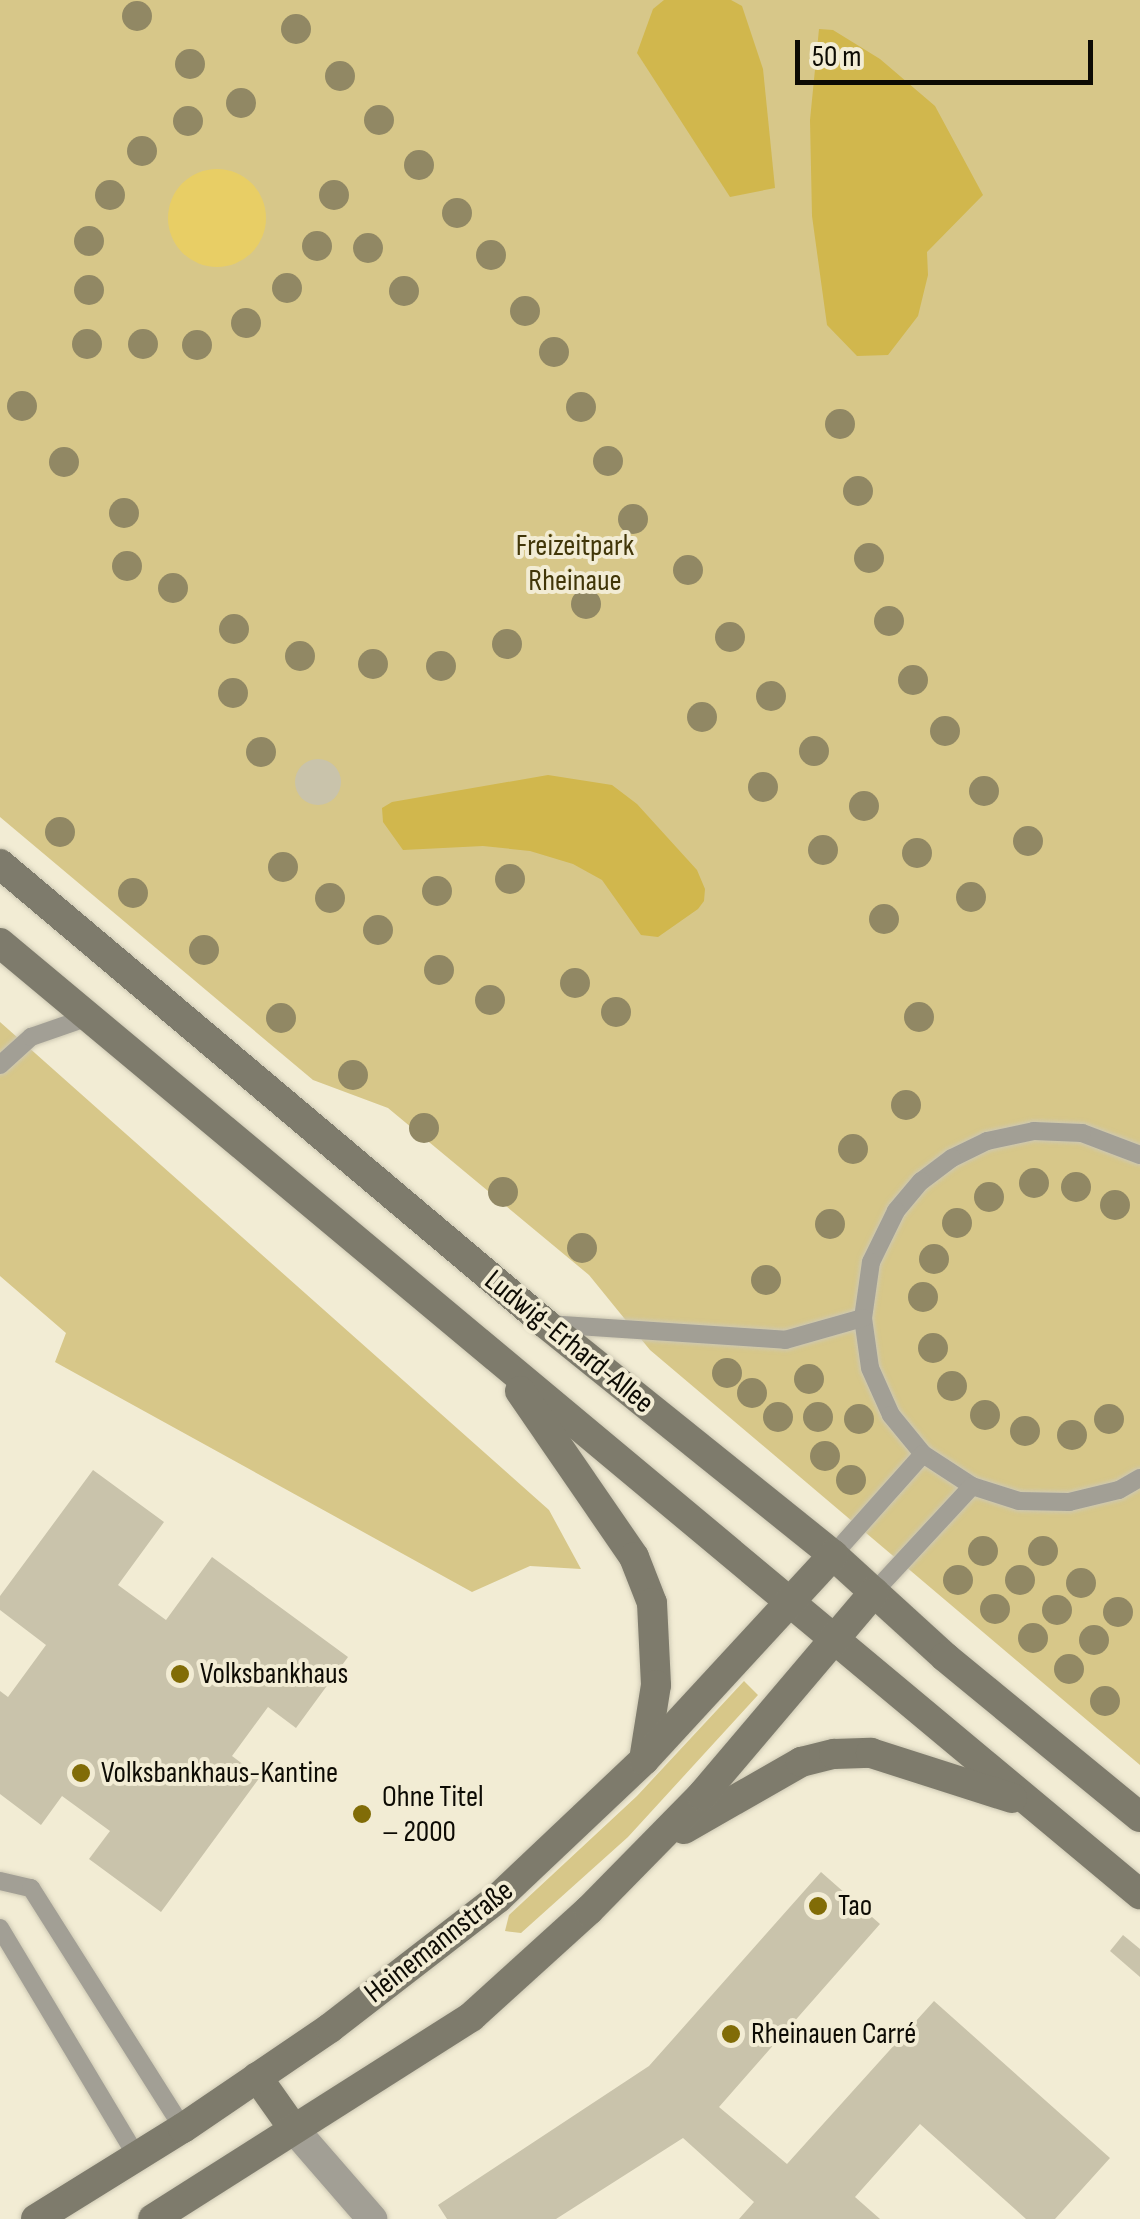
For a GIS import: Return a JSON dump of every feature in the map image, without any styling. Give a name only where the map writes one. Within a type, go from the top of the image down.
[{"type":"main road","name":"Ludwig-Erhard-Allee","points":[[0,864],[546,1324],[833,1555],[944,1657],[1140,1817]]},
{"type":"main road","name":"Ludwig-Erhard-Allee","points":[[0,944],[1140,1894]]},
{"type":"main road","name":"Ludwig-Erhard-Allee","points":[[499,1360],[634,1557],[652,1603],[656,1685],[644,1760]]},
{"type":"main road","name":"Heinemannstraße","points":[[36,2219],[257,2077],[397,1978],[498,1898],[644,1760],[833,1555]]},
{"type":"main road","points":[[153,2219],[471,2017],[702,1795],[874,1592]]},
{"type":"main road","points":[[647,1851],[801,1762],[834,1754],[871,1753],[1033,1806]]},
{"type":"main road","points":[[257,2077],[293,2128]]},
{"type":"street","points":[[293,2128],[372,2219]]},
{"type":"lane","points":[[0,1065],[31,1037],[86,1018]]},
{"type":"lane","points":[[1140,1156],[1082,1134],[1034,1131],[987,1142],[952,1158],[921,1181],[896,1211],[871,1262],[863,1318],[870,1368],[890,1415],[924,1454],[972,1486],[1020,1501],[1069,1502],[1119,1490],[1140,1478]]},
{"type":"lane","points":[[546,1324],[785,1340],[863,1318]]},
{"type":"lane","points":[[833,1555],[924,1454]]},
{"type":"lane","points":[[874,1592],[972,1486]]},
{"type":"lane","points":[[0,1881],[31,1888],[183,2128]]},
{"type":"lane","points":[[0,1928],[136,2157]]},
{"type":"green space","name":"Freizeitpark Rheinaue","points":[[0,0],[1140,0],[1140,1765],[650,1350],[589,1275],[388,1108],[313,1080],[0,817]]},
{"type":"green space","points":[[0,1022],[549,1510],[581,1569],[530,1566],[472,1592],[55,1362],[66,1333],[0,1276]]},
{"type":"green space","points":[[744,1681],[758,1695],[628,1837],[521,1933],[505,1931],[509,1915],[637,1796]]},
{"type":"shaded area","points":[[664,0],[731,0],[742,6],[763,69],[775,188],[730,197],[637,53],[653,9]]},
{"type":"shaded area","points":[[819,29],[833,30],[880,59],[935,106],[983,195],[927,252],[928,275],[918,316],[888,355],[857,356],[827,325],[812,216],[810,120]]},
{"type":"shaded area","points":[[217,169],[236,173],[252,183],[262,199],[266,218],[262,237],[252,253],[236,263],[217,267],[198,263],[182,253],[172,237],[168,218],[172,199],[182,183],[198,173]]},
{"type":"shaded area","points":[[548,775],[612,785],[637,804],[697,870],[705,889],[704,901],[698,909],[658,937],[641,935],[602,880],[573,864],[530,851],[483,846],[403,850],[383,822],[382,808],[392,802]]},
{"type":"building","points":[[318,759],[334,766],[341,782],[334,798],[318,805],[302,798],[295,782],[302,766]]},
{"type":"building","name":"Volksbankhaus","points":[[93,1470],[164,1522],[118,1585],[166,1620],[212,1557],[348,1657],[296,1728],[268,1707],[232,1756],[260,1777],[161,1912],[89,1859],[110,1831],[62,1796],[41,1825],[0,1794],[0,1691],[8,1697],[46,1645],[0,1610],[0,1596]]},
{"type":"building","name":"Rheinauen Carré","points":[[821,1872],[880,1924],[719,2107],[787,2164],[934,2001],[1110,2158],[1055,2219],[1026,2219],[920,2124],[855,2197],[880,2219],[739,2219],[754,2202],[683,2138],[556,2219],[447,2219],[438,2205],[649,2066]]},
{"type":"building","points":[[1123,1935],[1140,1949],[1140,1977],[1110,1951]]},
{"type":"place","name":"Volksbankhaus","points":[[180,1674]]},
{"type":"place","name":"Volksbankhaus-Kantine","points":[[81,1773]]},
{"type":"place","name":"Ohne Titel – 2000","points":[[362,1814]]},
{"type":"place","name":"Tao","points":[[818,1906]]},
{"type":"place","name":"Rheinauen Carré","points":[[731,2034]]}]
